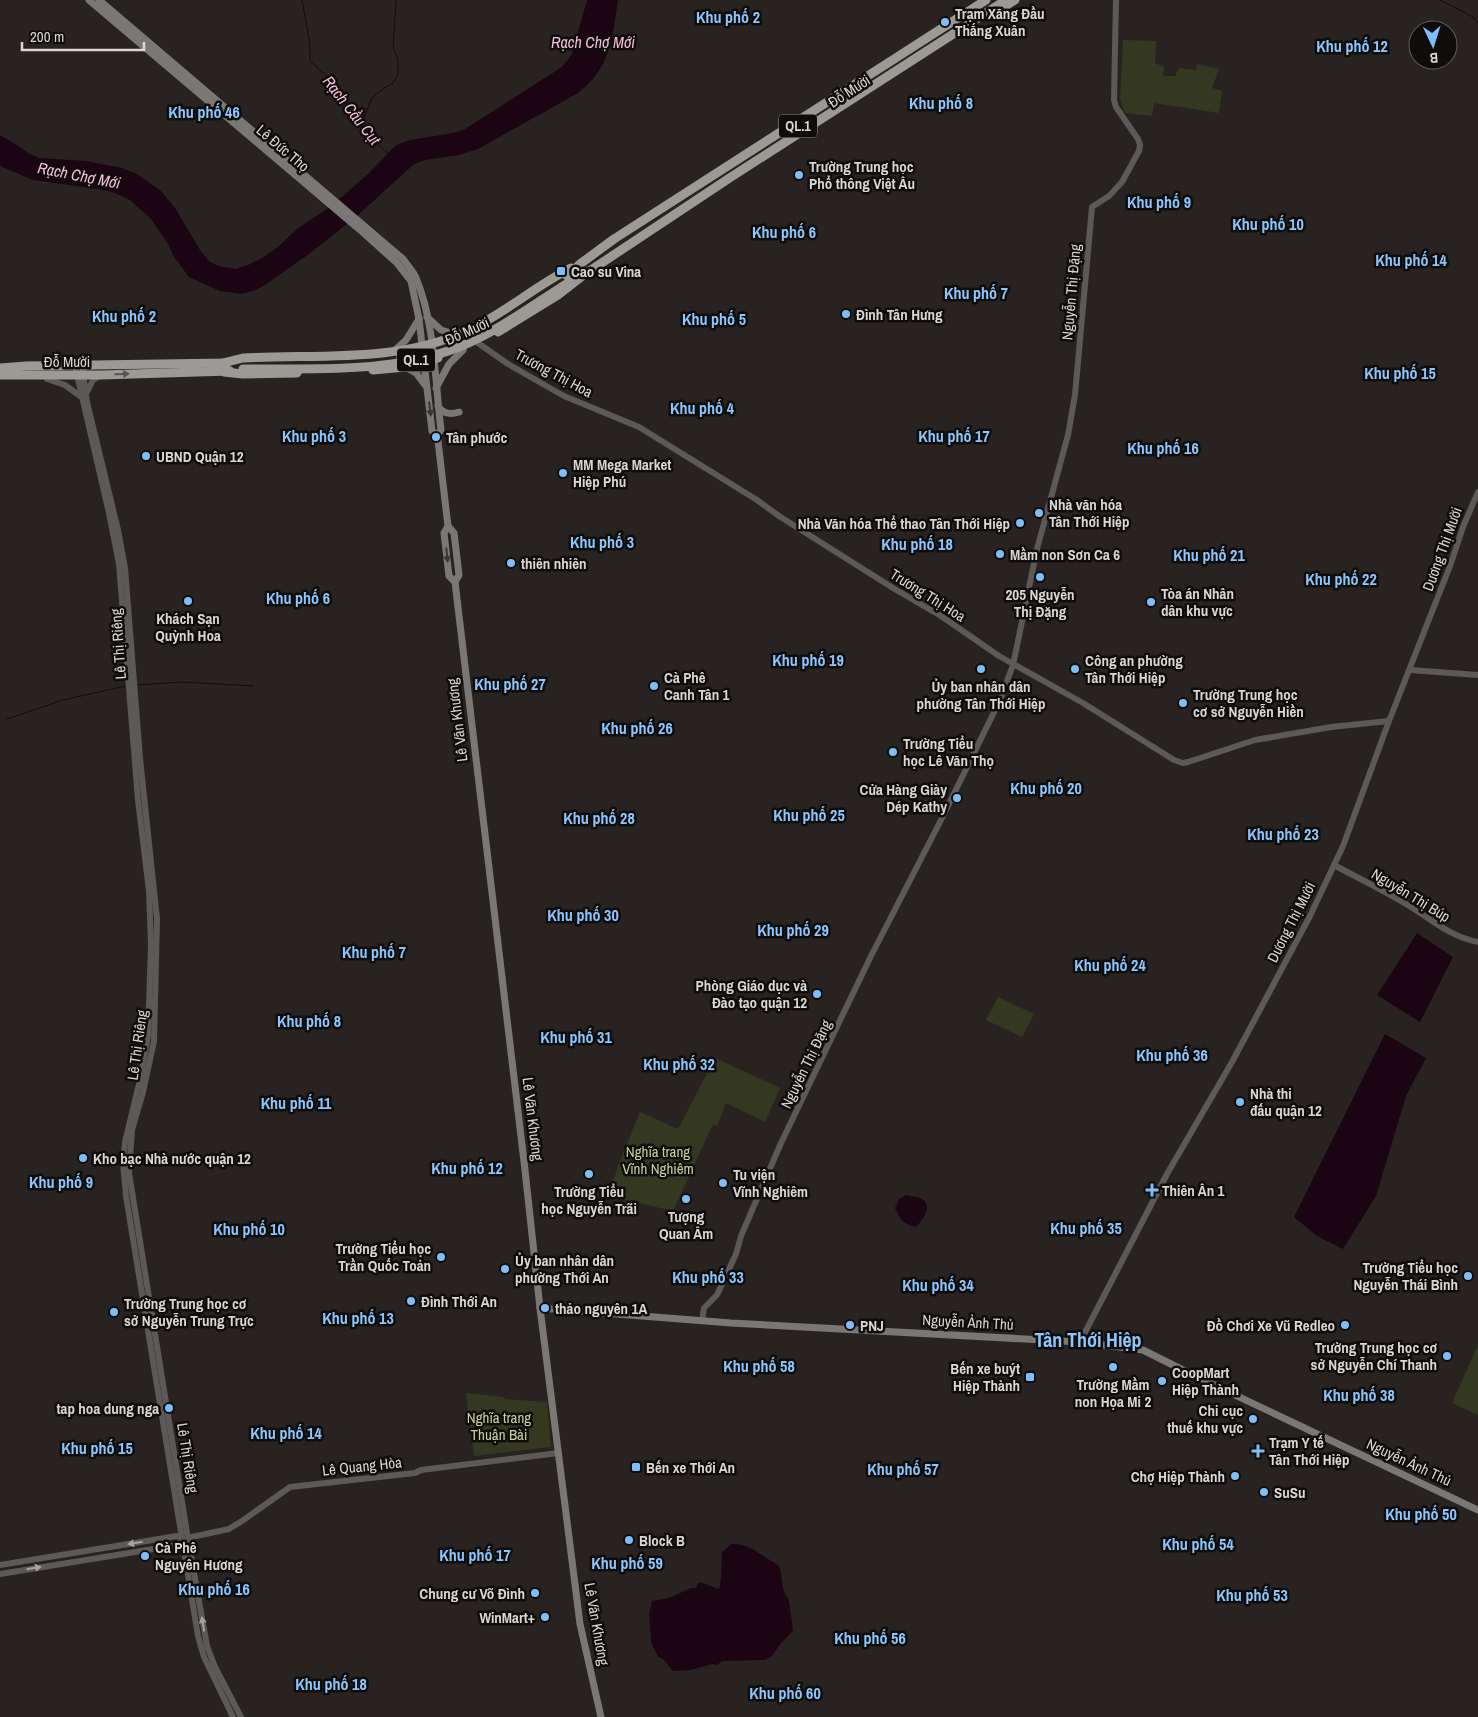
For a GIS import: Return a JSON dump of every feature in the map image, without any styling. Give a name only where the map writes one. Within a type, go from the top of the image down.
[{"type":"highway","name":"Đỗ Mười","points":[[224,367],[243,358],[391,353],[422,347],[458,335],[499,313],[564,272],[617,242],[986,0]]},
{"type":"highway","name":"Đỗ Mười","points":[[718,175],[994,0]]},
{"type":"highway","name":"Đỗ Mười","points":[[0,375],[56,374],[117,365],[224,367],[243,374],[322,372],[408,366],[463,350],[558,295],[620,250],[1006,0]]},
{"type":"highway","name":"Đỗ Mười","points":[[620,250],[628,248],[654,233],[1016,0]]},
{"type":"highway","name":"Đỗ Mười","points":[[569,278],[580,264]]},
{"type":"highway","name":"Đỗ Mười","points":[[0,363],[80,370],[101,375],[396,359],[455,343],[484,329],[569,278],[585,274]]},
{"type":"highway","points":[[442,341],[446,356]]},
{"type":"highway","points":[[408,350],[408,366]]},
{"type":"highway","name":"Đỗ Mười","points":[[0,368],[26,366]]},
{"type":"highway","points":[[47,379],[56,374]]},
{"type":"highway","name":"Đỗ Mười","points":[[0,380],[47,379]]},
{"type":"main road","name":"Lê Đức Thọ","points":[[89,0],[100,4],[361,228],[403,260],[409,272],[416,277],[423,318]]},
{"type":"main road","points":[[423,318],[441,330],[458,335]]},
{"type":"main road","points":[[423,318],[432,344]]},
{"type":"main road","points":[[422,347],[423,318]]},
{"type":"main road","points":[[391,353],[406,340],[423,318]]},
{"type":"main road","name":"Lê Văn Khương","points":[[432,344],[441,430],[437,434],[448,526],[454,533],[458,575],[455,582],[540,1308],[580,1624],[601,1717]]},
{"type":"main road","name":"Lê Văn Khương","points":[[422,347],[432,431],[437,434]]},
{"type":"main road","points":[[436,389],[449,364],[463,350]]},
{"type":"main road","points":[[408,366],[427,388]]},
{"type":"main road","points":[[437,404],[446,413],[453,414],[459,412]]},
{"type":"main road","name":"Nguyễn Ảnh Thủ","points":[[540,1308],[702,1321],[1080,1342],[1143,1350],[1478,1510]]},
{"type":"street","name":"Nguyễn Thị Đặng","points":[[702,1321],[704,1308],[717,1295],[736,1254],[781,1143],[871,956],[1000,700],[1013,665],[1024,606],[1071,419],[1075,395],[1092,207],[1109,196],[1122,182],[1139,151],[1140,145],[1138,139],[1116,107],[1114,100],[1116,0]]},
{"type":"street","name":"Trương Thị Hoa","points":[[478,343],[508,364],[564,396],[639,427],[757,500],[893,588],[941,616],[1013,665],[1090,707],[1161,753],[1183,763],[1262,739],[1331,727],[1389,722]]},
{"type":"street","name":"Lê Thị Riêng","points":[[80,370],[84,395],[123,555],[127,589],[139,803],[149,891],[151,945],[148,1035],[141,1076],[127,1129],[123,1163],[126,1196],[185,1539],[207,1646],[215,1667],[241,1717]]},
{"type":"street","points":[[47,379],[65,385],[84,395],[93,380],[101,375]]},
{"type":"street","name":"Dương Thị Mười","points":[[1080,1342],[1168,1174],[1232,1062],[1310,916],[1334,865],[1350,829],[1463,527],[1478,492]]},
{"type":"street","points":[[1410,670],[1478,675]]},
{"type":"street","name":"Nguyễn Thị Búp","points":[[1334,865],[1408,904],[1450,933],[1478,942]]},
{"type":"street","name":"Lê Quang Hòa","points":[[0,1574],[178,1544],[185,1539],[229,1529],[242,1522],[290,1487],[415,1473],[421,1470],[558,1453]]},
{"type":"street","name":"Lê Quang Hòa","points":[[0,1565],[177,1536],[185,1539]]},
{"type":"street","name":"Lê Thị Riêng","points":[[185,1539],[194,1615],[201,1647],[233,1717]]},
{"type":"green space","points":[[1123,40],[1156,41],[1155,63],[1164,67],[1163,76],[1175,76],[1179,68],[1196,70],[1197,64],[1219,69],[1212,88],[1222,91],[1219,113],[1154,103],[1152,116],[1125,113],[1120,99]]},
{"type":"green space","points":[[998,997],[1034,1014],[1022,1037],[986,1020]]},
{"type":"green space","name":"Nghĩa trang Vĩnh Nghiêm","points":[[715,1058],[780,1088],[765,1122],[726,1103],[717,1126],[713,1124],[673,1211],[609,1196],[618,1166],[640,1112],[678,1129]]},
{"type":"green space","points":[[1478,1345],[1478,1415],[1452,1403]]},
{"type":"green space","name":"Nghĩa trang Thuận Bài","points":[[466,1393],[503,1397],[505,1399],[547,1402],[551,1447],[474,1456]]},
{"type":"water","name":"Rạch Chợ Mới","points":[[587,0],[618,0],[611,40],[604,63],[589,83],[578,93],[478,149],[459,155],[425,160],[414,164],[357,216],[309,254],[265,285],[242,294],[220,291],[189,277],[174,257],[168,244],[151,219],[130,200],[115,193],[98,189],[33,180],[0,166],[0,135],[39,158],[86,161],[122,168],[137,174],[161,191],[175,208],[200,250],[210,262],[219,266],[236,269],[262,258],[278,247],[298,228],[343,196],[394,147],[410,140],[453,133],[465,129],[562,67],[572,54]]},
{"type":"water","points":[[1417,933],[1453,957],[1420,1022],[1377,995]]},
{"type":"water","points":[[1385,1034],[1426,1058],[1406,1096],[1376,1196],[1343,1249],[1317,1236],[1294,1217]]},
{"type":"water","points":[[906,1195],[922,1199],[927,1205],[926,1213],[916,1227],[908,1225],[898,1215],[895,1208],[899,1199]]},
{"type":"water","points":[[731,1544],[751,1548],[778,1565],[786,1597],[789,1600],[793,1631],[772,1656],[765,1660],[722,1661],[717,1665],[712,1664],[691,1670],[673,1671],[663,1659],[658,1657],[651,1642],[649,1614],[652,1601],[669,1598],[691,1588],[696,1588],[700,1582],[719,1589],[722,1552]]},
{"type":"waterway","name":"Rạch Cầu Cụt","points":[[302,0],[310,44],[310,61],[337,86],[344,101],[359,119],[366,134],[388,153]]},
{"type":"waterway","points":[[362,122],[372,98],[393,83],[398,74],[398,60],[393,47],[396,0]]},
{"type":"waterway","points":[[1440,0],[1473,17],[1478,23]]},
{"type":"waterway","points":[[138,685],[182,682],[254,686]]},
{"type":"waterway","points":[[7,719],[63,700],[126,686]]},
{"type":"place","name":"Trạm Xăng Đầu Thắng Xuân","points":[[945,22]]},
{"type":"place","name":"Trường Trung học Phổ thông Việt Âu","points":[[799,175]]},
{"type":"place","name":"Cao su Vina","points":[[561,271]]},
{"type":"place","name":"Đình Tân Hưng","points":[[846,314]]},
{"type":"place","name":"Tân phước","points":[[436,437]]},
{"type":"place","name":"UBND Quận 12","points":[[146,456]]},
{"type":"place","name":"MM Mega Market Hiệp Phú","points":[[563,473]]},
{"type":"place","name":"Nhà văn hóa Tân Thới Hiệp","points":[[1039,513]]},
{"type":"place","name":"Nhà Văn hóa Thể thao Tân Thới Hiệp","points":[[1020,523]]},
{"type":"place","name":"Mầm non Sơn Ca 6","points":[[1000,554]]},
{"type":"place","name":"thiên nhiên","points":[[511,563]]},
{"type":"place","name":"205 Nguyễn Thị Đặng","points":[[1040,577]]},
{"type":"place","name":"Khách Sạn Quỳnh Hoa","points":[[188,601]]},
{"type":"place","name":"Tòa án Nhân dân khu vực","points":[[1151,602]]},
{"type":"place","name":"Ủy ban nhân dân phường Tân Thới Hiệp","points":[[981,669]]},
{"type":"place","name":"Công an phường Tân Thới Hiệp","points":[[1075,669]]},
{"type":"place","name":"Cà Phê Canh Tân 1","points":[[654,686]]},
{"type":"place","name":"Trường Trung học cơ sở Nguyễn Hiền","points":[[1183,703]]},
{"type":"place","name":"Trường Tiểu học Lê Văn Thọ","points":[[893,752]]},
{"type":"place","name":"Cửa Hàng Giày Dép Kathy","points":[[957,798]]},
{"type":"place","name":"Phòng Giáo dục và Đào tạo quận 12","points":[[817,994]]},
{"type":"place","name":"Nhà thi đấu quận 12","points":[[1240,1102]]},
{"type":"place","name":"Kho bạc Nhà nước quận 12","points":[[83,1158]]},
{"type":"place","name":"Trường Tiểu học Nguyễn Trãi","points":[[589,1174]]},
{"type":"place","name":"Tu viện Vĩnh Nghiêm","points":[[723,1183]]},
{"type":"place","name":"Thiên Ân 1","points":[[1152,1190]]},
{"type":"place","name":"Tượng Quan Âm","points":[[686,1199]]},
{"type":"place","name":"Trường Tiểu học Trần Quốc Toản","points":[[441,1257]]},
{"type":"place","name":"Ủy ban nhân dân phường Thới An","points":[[505,1269]]},
{"type":"place","name":"Trường Tiểu học Nguyễn Thái Bình","points":[[1468,1276]]},
{"type":"place","name":"Đình Thới An","points":[[411,1301]]},
{"type":"place","name":"thảo nguyên 1A","points":[[545,1308]]},
{"type":"place","name":"Trường Trung học cơ sở Nguyễn Trung Trực","points":[[114,1312]]},
{"type":"place","name":"PNJ","points":[[850,1325]]},
{"type":"place","name":"Đồ Chơi Xe Vũ Redleo","points":[[1345,1325]]},
{"type":"place","name":"Trường Trung học cơ sở Nguyễn Chí Thanh","points":[[1447,1356]]},
{"type":"place","name":"Trường Mầm non Họa Mi 2","points":[[1113,1367]]},
{"type":"place","name":"Bến xe buýt Hiệp Thành","points":[[1030,1377]]},
{"type":"place","name":"CoopMart Hiệp Thành","points":[[1162,1381]]},
{"type":"place","name":"tap hoa dung nga","points":[[169,1408]]},
{"type":"place","name":"Chi cục thuế khu vực","points":[[1253,1419]]},
{"type":"place","name":"Trạm Y tế Tân Thới Hiệp","points":[[1258,1451]]},
{"type":"place","name":"Bến xe Thới An","points":[[636,1467]]},
{"type":"place","name":"Chợ Hiệp Thành","points":[[1235,1476]]},
{"type":"place","name":"SuSu","points":[[1264,1492]]},
{"type":"place","name":"Block B","points":[[629,1540]]},
{"type":"place","name":"Cà Phê Nguyên Hương","points":[[145,1556]]},
{"type":"place","name":"Chung cư Võ Đình","points":[[535,1593]]},
{"type":"place","name":"WinMart+","points":[[545,1617]]},
{"type":"district","name":"Khu phố 2","points":[[728,17]]},
{"type":"district","name":"Khu phố 12","points":[[1352,46]]},
{"type":"district","name":"Khu phố 8","points":[[941,103]]},
{"type":"district","name":"Khu phố 46","points":[[204,112]]},
{"type":"district","name":"Khu phố 9","points":[[1159,202]]},
{"type":"district","name":"Khu phố 10","points":[[1268,224]]},
{"type":"district","name":"Khu phố 6","points":[[784,232]]},
{"type":"district","name":"Khu phố 14","points":[[1411,260]]},
{"type":"district","name":"Khu phố 7","points":[[976,293]]},
{"type":"district","name":"Khu phố 2","points":[[124,316]]},
{"type":"district","name":"Khu phố 5","points":[[714,319]]},
{"type":"district","name":"Khu phố 15","points":[[1400,373]]},
{"type":"district","name":"Khu phố 4","points":[[702,408]]},
{"type":"district","name":"Khu phố 3","points":[[314,436]]},
{"type":"district","name":"Khu phố 17","points":[[954,436]]},
{"type":"district","name":"Khu phố 16","points":[[1163,448]]},
{"type":"district","name":"Khu phố 3","points":[[602,542]]},
{"type":"district","name":"Khu phố 18","points":[[917,544]]},
{"type":"district","name":"Khu phố 21","points":[[1209,555]]},
{"type":"district","name":"Khu phố 22","points":[[1341,579]]},
{"type":"district","name":"Khu phố 6","points":[[298,598]]},
{"type":"district","name":"Khu phố 19","points":[[808,660]]},
{"type":"district","name":"Khu phố 27","points":[[510,684]]},
{"type":"district","name":"Khu phố 26","points":[[637,728]]},
{"type":"district","name":"Khu phố 20","points":[[1046,788]]},
{"type":"district","name":"Khu phố 25","points":[[809,815]]},
{"type":"district","name":"Khu phố 28","points":[[599,818]]},
{"type":"district","name":"Khu phố 23","points":[[1283,834]]},
{"type":"district","name":"Khu phố 30","points":[[583,915]]},
{"type":"district","name":"Khu phố 29","points":[[793,930]]},
{"type":"district","name":"Khu phố 7","points":[[374,952]]},
{"type":"district","name":"Khu phố 24","points":[[1110,965]]},
{"type":"district","name":"Khu phố 8","points":[[309,1021]]},
{"type":"district","name":"Khu phố 31","points":[[576,1037]]},
{"type":"district","name":"Khu phố 36","points":[[1172,1055]]},
{"type":"district","name":"Khu phố 32","points":[[679,1064]]},
{"type":"district","name":"Khu phố 11","points":[[296,1103]]},
{"type":"district","name":"Khu phố 12","points":[[467,1168]]},
{"type":"district","name":"Khu phố 9","points":[[61,1182]]},
{"type":"district","name":"Khu phố 35","points":[[1086,1228]]},
{"type":"district","name":"Khu phố 10","points":[[249,1229]]},
{"type":"district","name":"Khu phố 33","points":[[708,1277]]},
{"type":"district","name":"Khu phố 34","points":[[938,1285]]},
{"type":"district","name":"Khu phố 13","points":[[358,1318]]},
{"type":"district","name":"Tân Thới Hiệp","points":[[1088,1339]]},
{"type":"district","name":"Khu phố 58","points":[[759,1366]]},
{"type":"district","name":"Khu phố 38","points":[[1359,1395]]},
{"type":"district","name":"Khu phố 14","points":[[286,1433]]},
{"type":"district","name":"Khu phố 15","points":[[97,1448]]},
{"type":"district","name":"Khu phố 57","points":[[903,1469]]},
{"type":"district","name":"Khu phố 50","points":[[1421,1514]]},
{"type":"district","name":"Khu phố 54","points":[[1198,1544]]},
{"type":"district","name":"Khu phố 17","points":[[475,1555]]},
{"type":"district","name":"Khu phố 59","points":[[627,1563]]},
{"type":"district","name":"Khu phố 16","points":[[214,1589]]},
{"type":"district","name":"Khu phố 53","points":[[1252,1595]]},
{"type":"district","name":"Khu phố 56","points":[[870,1638]]},
{"type":"district","name":"Khu phố 18","points":[[331,1684]]},
{"type":"district","name":"Khu phố 60","points":[[785,1693]]}]
